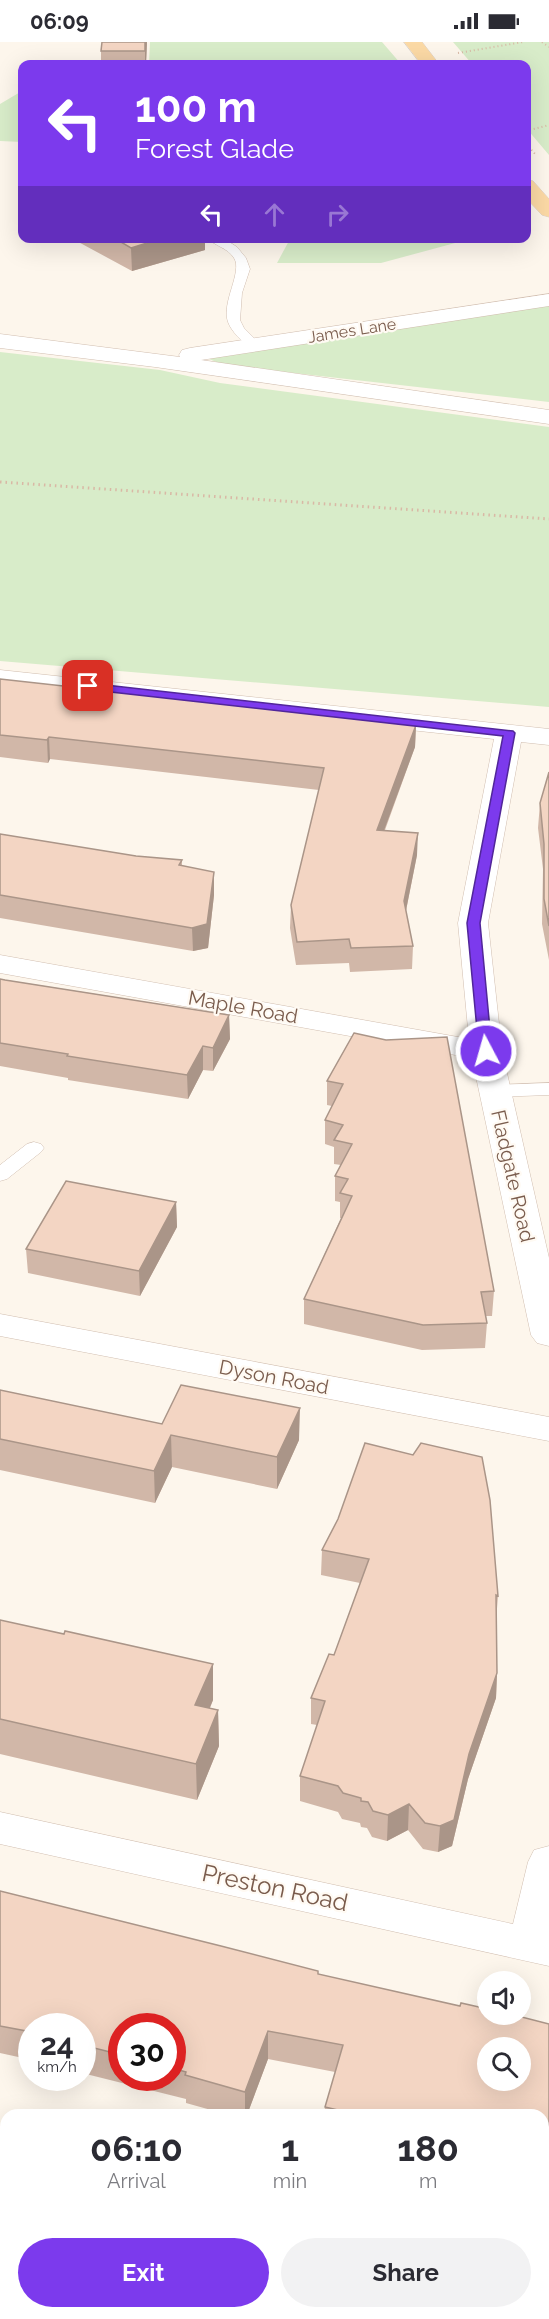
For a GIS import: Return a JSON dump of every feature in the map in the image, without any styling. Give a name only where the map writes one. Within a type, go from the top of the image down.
[{"type":"main road","points":[[412,42],[427,60]]},
{"type":"main road","points":[[531,191],[549,211]]},
{"type":"street","name":"James Lane","points":[[155,360],[549,300]]},
{"type":"street","name":"James Lane","points":[[0,342],[155,360],[549,417]]},
{"type":"street","points":[[0,678],[549,737]]},
{"type":"street","name":"Fladgate Road","points":[[509,733],[473,923],[486,1051],[549,1335]]},
{"type":"street","name":"Maple Road","points":[[0,964],[486,1051]]},
{"type":"street","name":"Dyson Road","points":[[0,1325],[549,1428]]},
{"type":"street","name":"Preston Road","points":[[0,1828],[539,1946]]},
{"type":"street","points":[[539,1946],[549,1862]]},
{"type":"lane","points":[[222,243],[235,250],[242,260],[244,269],[237,278],[234,320],[240,331],[254,345]]},
{"type":"lane","points":[[494,1091],[549,1089]]},
{"type":"lane","points":[[0,1175],[34,1148]]},
{"type":"path","points":[[451,54],[523,42]]},
{"type":"path","points":[[542,42],[549,47]]},
{"type":"path","points":[[531,129],[549,125]]},
{"type":"path","points":[[0,482],[549,519]]},
{"type":"green space","points":[[150,42],[382,42],[398,60],[149,60]]},
{"type":"green space","points":[[453,42],[549,42],[549,155],[531,134],[531,60],[469,60]]},
{"type":"green space","points":[[18,93],[18,142],[0,141],[0,104]]},
{"type":"green space","points":[[288,243],[455,243],[381,263],[277,263]]},
{"type":"green space","points":[[549,303],[549,402],[224,365],[209,359],[216,355]]},
{"type":"green space","points":[[0,352],[160,370],[220,383],[549,427],[549,707],[0,661]]},
{"type":"building","points":[[102,42],[145,42],[145,51],[101,51]]},
{"type":"building","points":[[122,243],[147,243],[131,248]]},
{"type":"building","points":[[0,679],[416,725],[377,830],[418,833],[404,901],[413,946],[351,948],[349,939],[297,942],[291,905],[324,768],[49,737],[47,740],[0,735]]},
{"type":"building","points":[[549,772],[549,926],[544,899],[544,844],[540,803]]},
{"type":"building","points":[[0,834],[136,856],[182,860],[179,865],[214,872],[207,924],[192,928],[0,895]]},
{"type":"building","points":[[0,979],[229,1015],[213,1048],[203,1046],[187,1075],[0,1043]]},
{"type":"building","points":[[354,1033],[386,1040],[447,1037],[494,1291],[481,1292],[487,1323],[423,1325],[304,1299],[352,1196],[340,1193],[348,1179],[335,1176],[352,1144],[334,1140],[343,1125],[325,1120],[343,1084],[327,1081]]},
{"type":"building","points":[[66,1181],[176,1202],[139,1271],[26,1249]]},
{"type":"building","points":[[181,1385],[300,1408],[277,1457],[171,1435],[154,1471],[0,1439],[0,1390],[162,1424]]},
{"type":"building","points":[[365,1443],[413,1455],[421,1443],[482,1457],[490,1500],[498,1596],[496,1595],[497,1673],[469,1754],[454,1820],[440,1826],[425,1823],[409,1804],[388,1815],[373,1811],[368,1802],[343,1793],[338,1786],[300,1776],[325,1701],[311,1698],[329,1654],[334,1655],[369,1559],[322,1550],[338,1519]]},
{"type":"building","points":[[0,1620],[64,1634],[65,1631],[213,1664],[195,1705],[218,1710],[196,1764],[0,1719]]},
{"type":"building","points":[[0,1891],[318,1971],[318,1974],[460,2006],[461,2003],[477,2007],[477,2025],[531,2025],[531,2019],[549,2024],[549,2109],[334,2109],[325,2107],[343,2045],[268,2031],[245,2092],[186,2075],[186,2013],[108,2013],[108,2052],[96,2048],[96,2013],[18,2013],[18,2029],[0,2026]]},
{"type":"route","points":[[88,686],[509,733],[473,923],[486,1051]]}]
